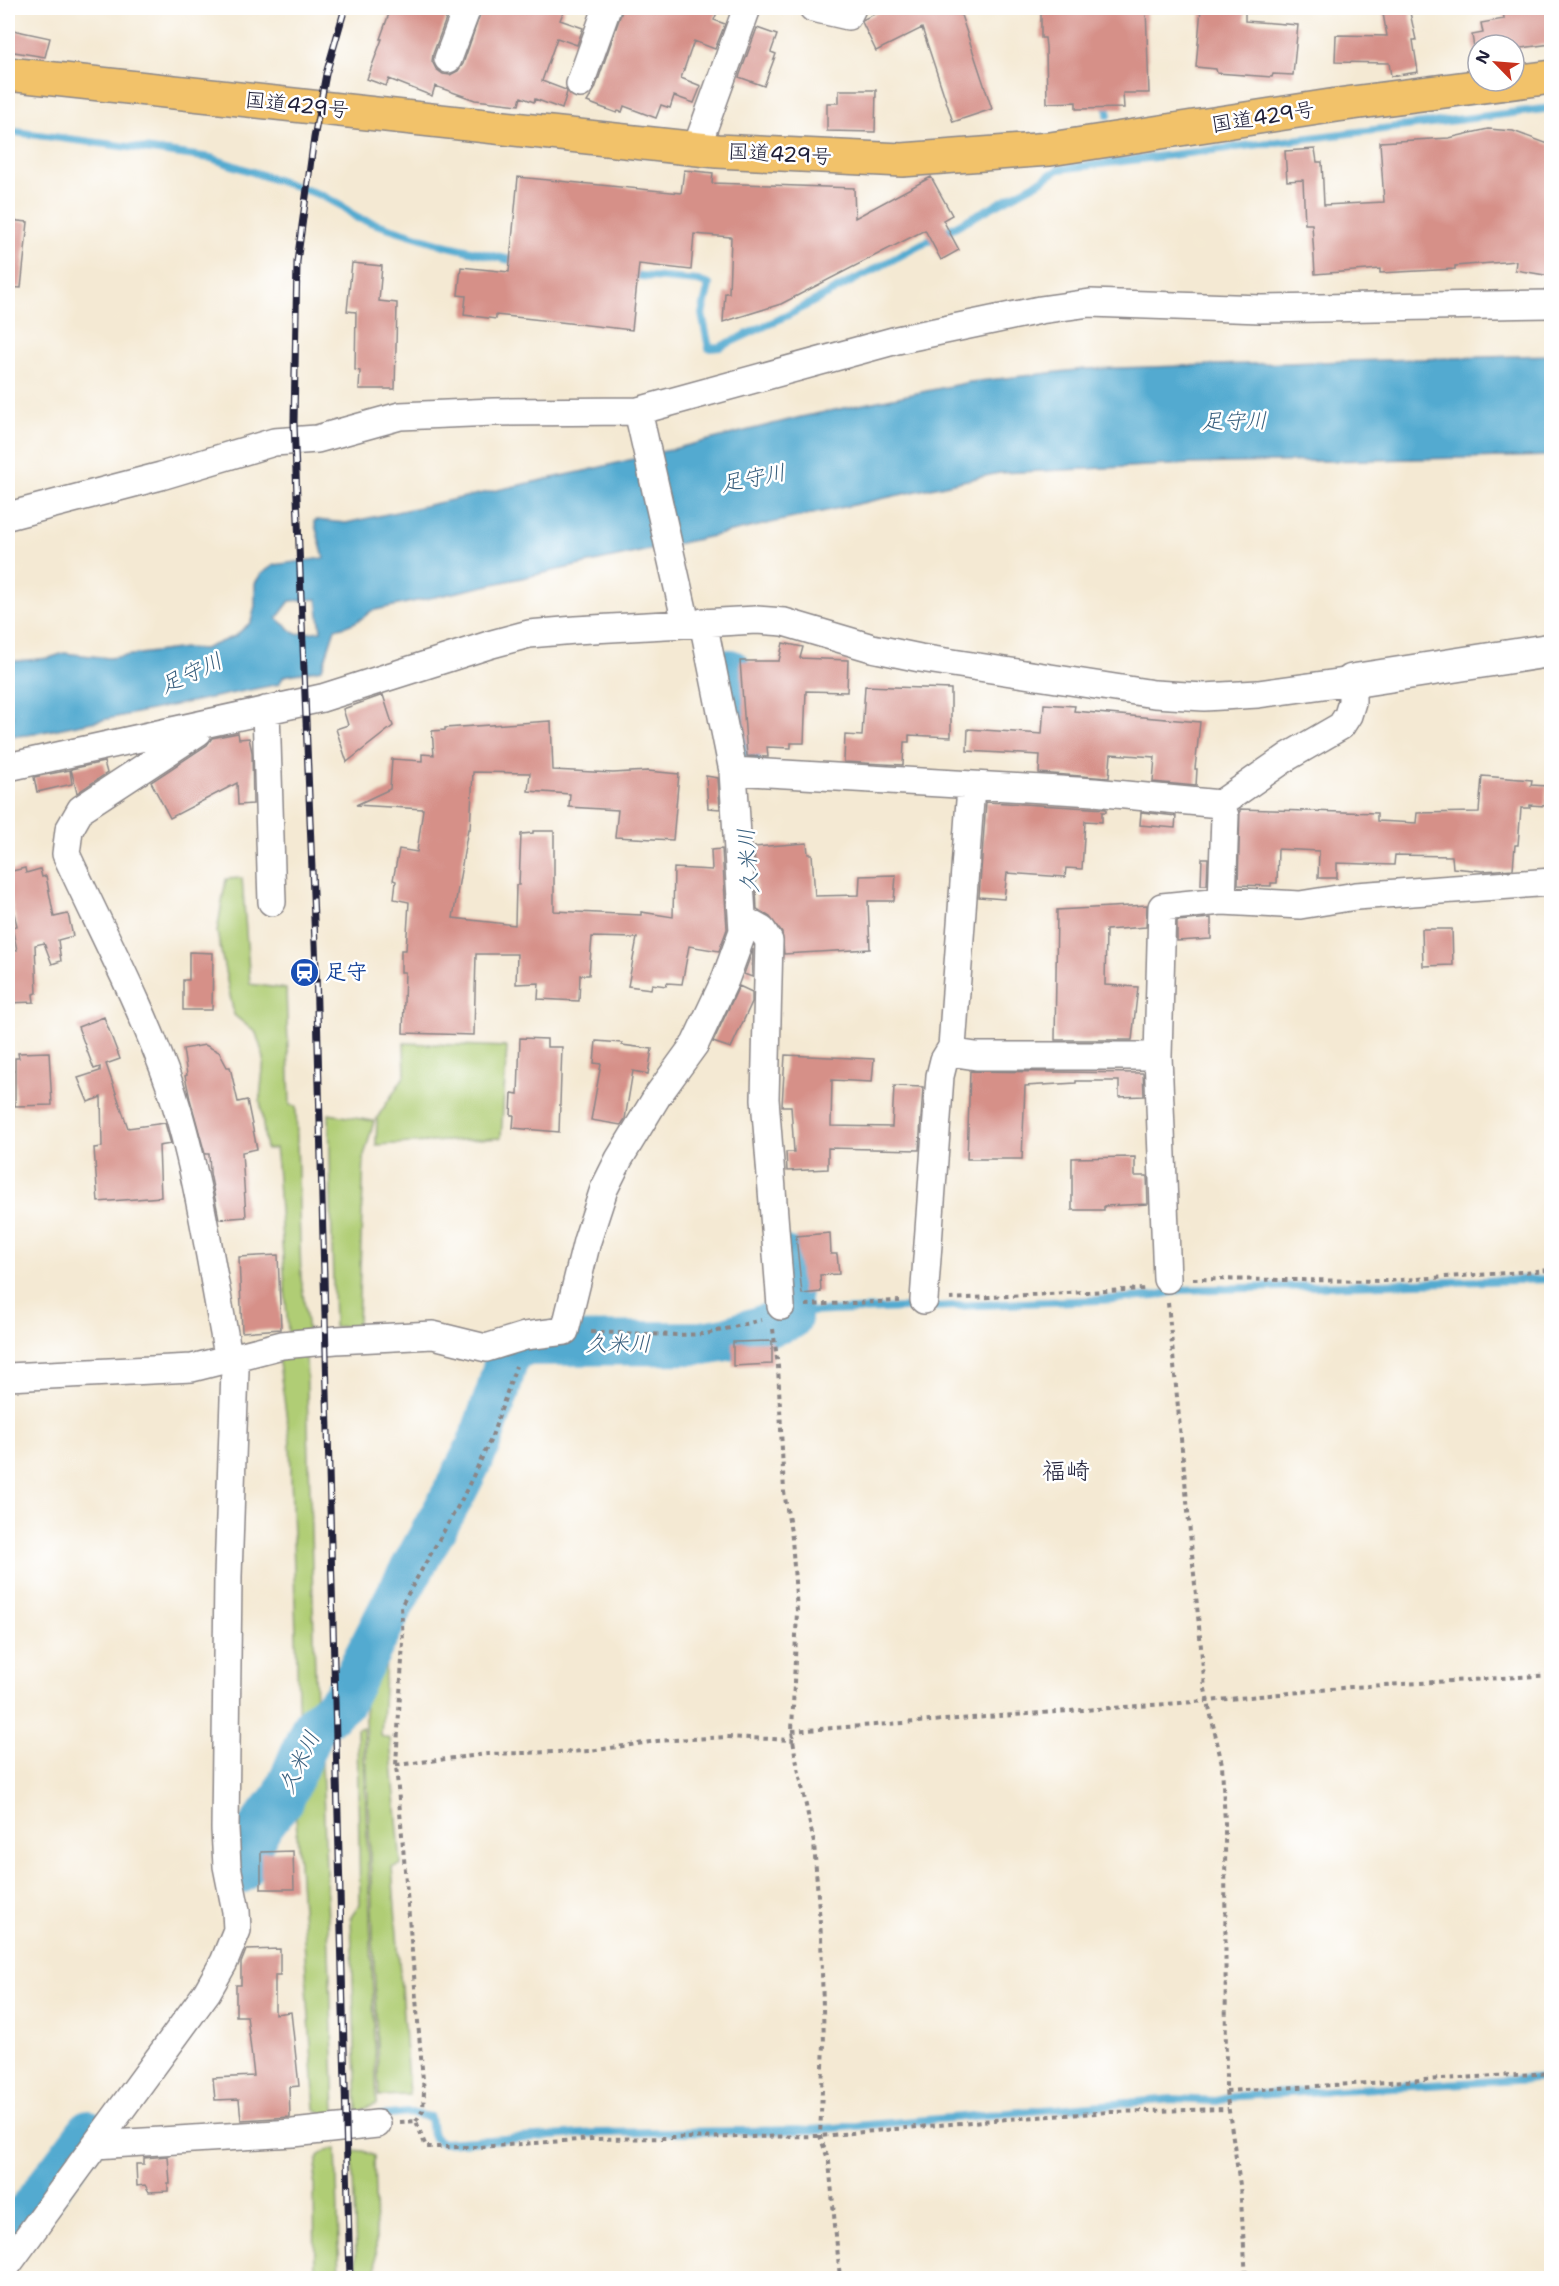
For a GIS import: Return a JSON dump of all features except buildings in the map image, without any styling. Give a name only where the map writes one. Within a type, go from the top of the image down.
[{"type":"highway","name":"国道429号","points":[[8,74],[696,149],[902,160],[1050,149],[1337,105],[1551,77]]},
{"type":"street","points":[[448,59],[467,8]]},
{"type":"street","points":[[580,84],[607,8]]},
{"type":"street","points":[[696,149],[747,8]]},
{"type":"street","points":[[813,8],[848,16],[852,8]]},
{"type":"street","points":[[8,516],[161,476],[274,442],[317,439],[400,416],[494,412],[639,416],[907,338],[1040,310],[1090,303],[1261,309],[1551,304]]},
{"type":"street","points":[[8,1377],[192,1368],[292,1344],[432,1335],[486,1348],[525,1336],[565,1331],[586,1242],[604,1189],[619,1159],[658,1095],[695,1044],[728,970],[743,931],[744,920],[733,771],[639,416]]},
{"type":"street","points":[[8,767],[322,698],[529,634],[690,615],[784,622],[872,648],[920,658],[1154,694],[1204,697],[1258,694],[1551,650]]},
{"type":"street","points":[[733,771],[971,787],[1094,792],[1220,804],[1289,756],[1341,726],[1352,702],[1352,681]]},
{"type":"street","points":[[266,710],[272,902]]},
{"type":"street","points":[[8,2264],[207,1992],[228,1954],[237,1930],[236,1911],[227,1866],[225,1829],[228,1576],[235,1370],[226,1344],[184,1134],[169,1086],[137,1005],[66,854],[69,830],[81,808],[211,723]]},
{"type":"street","points":[[924,1300],[940,1076],[944,1060],[952,1047],[954,1030],[971,787]]},
{"type":"street","points":[[1220,804],[1225,816],[1222,901]]},
{"type":"street","points":[[1168,1287],[1158,1056],[1162,907],[1222,901],[1300,905],[1356,896],[1551,882]]},
{"type":"street","points":[[744,920],[762,930],[769,941],[765,1099],[783,1314]]},
{"type":"street","points":[[949,1052],[976,1056],[1158,1056]]},
{"type":"street","points":[[95,2145],[293,2133],[377,2124]]},
{"type":"path","points":[[565,1331],[706,1334],[783,1314],[924,1300],[1144,1290],[1158,1286],[1386,1281],[1551,1270]]},
{"type":"path","points":[[1168,1287],[1208,1701],[1222,1764],[1226,1822],[1226,2094],[1240,2186],[1246,2278]]},
{"type":"path","points":[[783,1314],[778,1366],[784,1492],[792,1538],[797,1611],[792,1731],[814,1843],[821,1936],[824,2044],[820,2134],[829,2162],[840,2278]]},
{"type":"path","points":[[377,2124],[417,2119],[423,2110],[424,2092],[396,1765],[403,1642],[401,1606],[461,1501],[491,1439],[519,1358]]},
{"type":"path","points":[[792,1731],[1208,1701],[1352,1687],[1551,1675]]},
{"type":"path","points":[[396,1765],[488,1754],[590,1751],[657,1741],[726,1737],[794,1740]]},
{"type":"path","points":[[1226,2094],[1551,2073]]},
{"type":"path","points":[[417,2119],[426,2147],[478,2147],[592,2139],[820,2134],[1086,2113],[1228,2109]]},
{"type":"green space","points":[[242,878],[250,984],[286,989],[290,1105],[296,1106],[301,1278],[308,1331],[288,1333],[275,1148],[266,1150],[260,1099],[264,1058],[256,1033],[234,1015],[217,932],[226,879]]},
{"type":"green space","points":[[404,1043],[507,1047],[501,1138],[376,1145],[377,1118],[405,1075]]},
{"type":"green space","points":[[329,1114],[374,1121],[364,1156],[358,1325],[334,1327]]},
{"type":"green space","points":[[306,1354],[316,1707],[304,1721],[299,1732],[290,1442],[278,1356]]},
{"type":"green space","points":[[387,1643],[381,1736],[390,1739],[401,1865],[392,1867],[409,2095],[379,2096],[364,1692]]},
{"type":"green space","points":[[363,1727],[377,2104],[357,2112],[351,1917],[360,1904],[357,1729]]},
{"type":"green space","points":[[321,1735],[335,2113],[324,2114],[315,2109],[295,1802],[307,1776],[311,1747]]},
{"type":"green space","points":[[336,2148],[340,2278],[315,2278],[314,2182],[318,2156],[327,2150]]},
{"type":"green space","points":[[352,2150],[363,2151],[374,2156],[377,2278],[357,2278]]},
{"type":"water","name":"足守川","points":[[1551,355],[1551,456],[1190,464],[999,473],[371,611],[354,623],[335,629],[322,669],[284,676],[279,684],[28,735],[16,736],[9,733],[13,716],[8,712],[8,662],[49,658],[64,653],[109,658],[185,648],[204,649],[235,636],[251,622],[255,606],[255,583],[261,574],[274,565],[324,558],[314,521],[346,523],[589,470],[801,417],[970,382],[1085,369]],"holes":[[[317,599],[321,631],[296,634],[277,618],[290,601]]]},
{"type":"waterway","points":[[1107,99],[1108,115]]},
{"type":"waterway","points":[[629,275],[698,281],[709,285],[702,314],[709,348],[720,347],[788,315],[1039,182],[1059,169],[1552,108]]},
{"type":"waterway","points":[[8,131],[211,158],[321,195],[342,206],[357,218],[444,245],[519,262]]},
{"type":"waterway","name":"久米川","points":[[730,671],[739,765]]},
{"type":"waterway","name":"久米川","points":[[239,1872],[257,1831],[284,1796],[313,1727],[343,1701],[397,1596],[452,1497],[478,1446],[498,1391],[508,1353],[523,1344],[703,1343],[726,1339],[790,1318],[786,1258]]},
{"type":"waterway","points":[[790,1318],[807,1312],[1099,1300],[1155,1296],[1180,1290],[1552,1279]]},
{"type":"waterway","points":[[377,2116],[409,2113],[430,2117],[434,2137],[444,2143],[596,2133],[810,2130],[1173,2099],[1216,2101],[1237,2096],[1552,2078]]},
{"type":"waterway","name":"久米川","points":[[8,2240],[89,2132]]},
{"type":"railway","points":[[345,8],[326,74],[314,138],[297,262],[294,422],[316,969],[350,2278]]},
{"type":"place","name":"足守","points":[[304,972]]},
{"type":"district","name":"福崎","points":[[1066,1471]]}]
